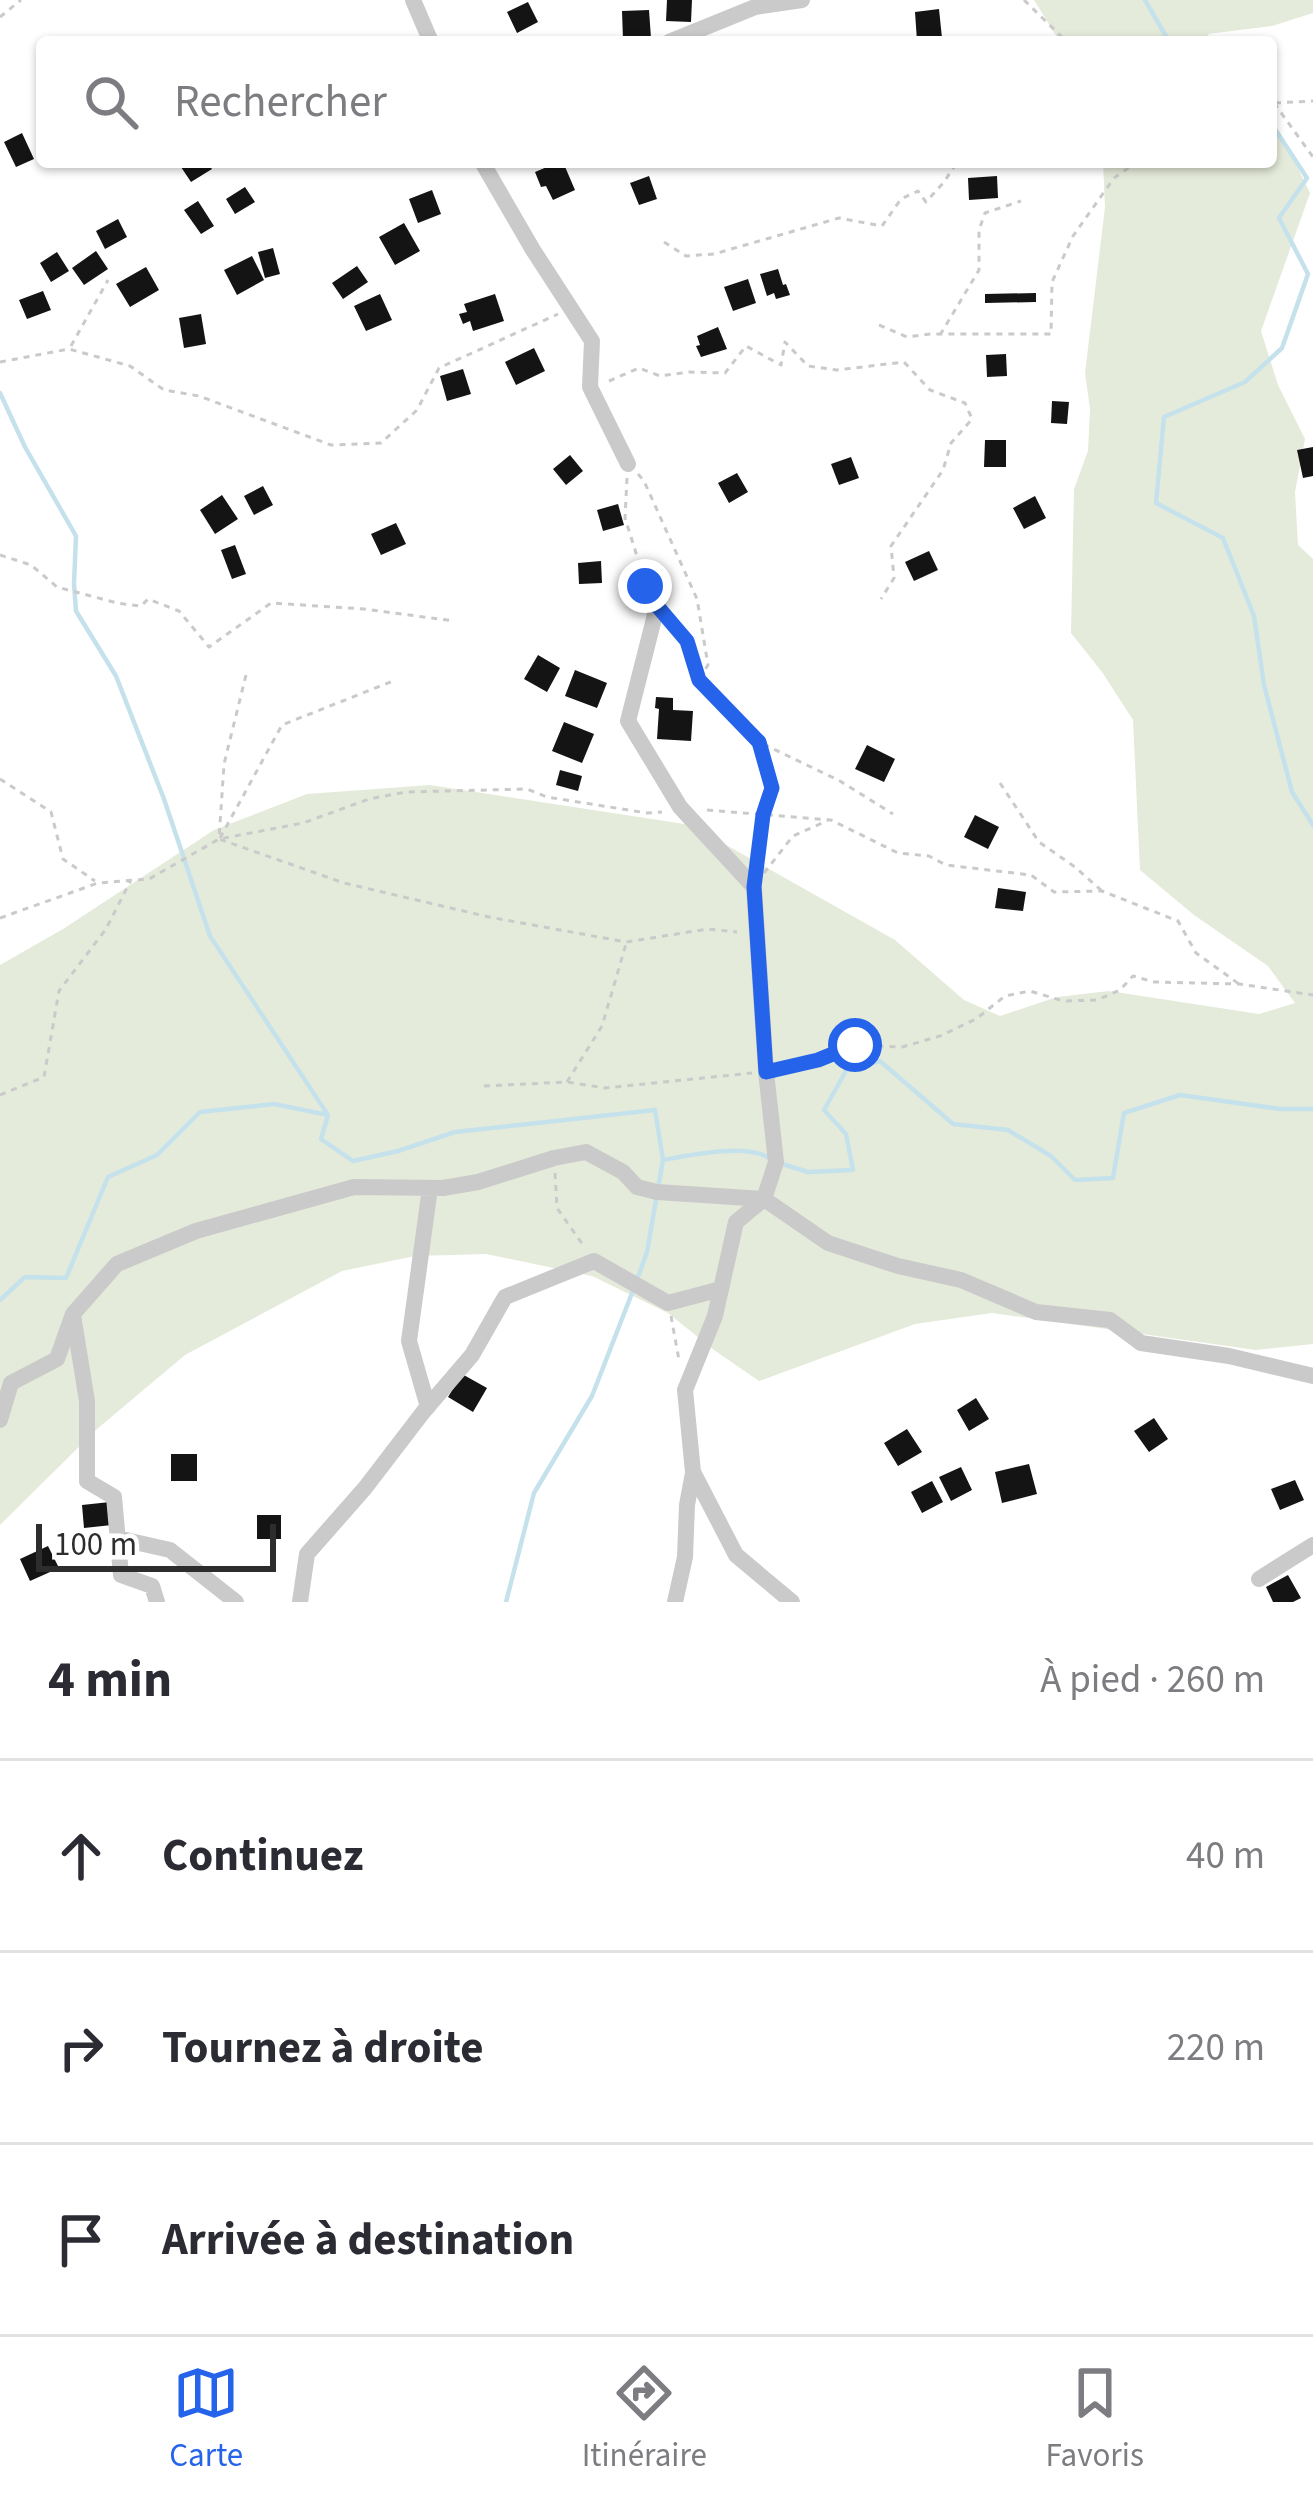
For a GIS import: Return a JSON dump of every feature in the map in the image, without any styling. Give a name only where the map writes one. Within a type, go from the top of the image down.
[{"type":"street","points":[[413,0],[428,36]]},
{"type":"street","points":[[684,36],[755,7],[802,0]]},
{"type":"street","points":[[486,168],[592,341],[590,387],[628,464]]},
{"type":"street","points":[[658,607],[628,721],[680,807],[754,887],[776,1162],[764,1199],[736,1222],[715,1316],[685,1390],[693,1472],[685,1557],[675,1602]]},
{"type":"street","points":[[0,1420],[11,1383],[57,1359],[73,1314],[117,1264],[196,1231],[354,1187],[430,1188],[478,1182],[586,1152],[622,1172],[637,1187],[764,1199],[829,1243],[961,1280],[1036,1312],[1110,1320],[1141,1343],[1229,1356],[1313,1376]]},
{"type":"street","points":[[428,1407],[409,1341],[430,1188]]},
{"type":"street","points":[[300,1602],[307,1554],[472,1355],[505,1297],[594,1261],[668,1303],[721,1288]]},
{"type":"street","points":[[73,1314],[88,1401],[88,1481],[114,1498],[121,1575],[152,1586],[157,1602]]},
{"type":"street","points":[[693,1472],[736,1555],[792,1602]]},
{"type":"street","points":[[117,1538],[170,1550],[236,1602]]},
{"type":"street","points":[[1259,1579],[1313,1545]]},
{"type":"path","points":[[0,17],[21,0]]},
{"type":"path","points":[[1024,0],[1061,36]]},
{"type":"path","points":[[1277,105],[1313,101]]},
{"type":"path","points":[[1277,111],[1313,157]]},
{"type":"path","points":[[664,242],[686,256],[714,254],[839,218],[882,226],[901,199],[918,191],[926,202],[953,168]]},
{"type":"path","points":[[879,325],[907,337],[1052,334],[1052,282],[1073,236],[1114,178],[1128,168]]},
{"type":"path","points":[[940,335],[979,270],[979,230],[986,213],[1022,201]]},
{"type":"path","points":[[69,349],[108,280]]},
{"type":"path","points":[[0,362],[69,349],[130,367],[164,390],[200,396],[331,445],[381,443],[416,410],[439,368],[570,309]]},
{"type":"path","points":[[590,387],[640,368],[660,376],[725,373],[746,346],[781,365],[785,343],[808,366],[838,370],[904,362],[930,390],[965,404],[972,419],[951,443],[943,470],[892,546],[894,578],[881,598]]},
{"type":"path","points":[[628,464],[625,518],[645,586],[687,641],[699,680],[759,742],[840,781],[892,814]]},
{"type":"path","points":[[628,464],[644,481],[697,599],[708,665],[699,680]]},
{"type":"path","points":[[0,555],[31,565],[57,587],[117,603],[141,606],[148,599],[179,611],[209,647],[271,603],[454,621]]},
{"type":"path","points":[[219,839],[224,764],[246,675]]},
{"type":"path","points":[[219,839],[282,725],[393,681]]},
{"type":"path","points":[[754,887],[763,815],[772,788],[759,742]]},
{"type":"path","points":[[0,778],[51,812],[63,859],[98,883]]},
{"type":"path","points":[[1000,783],[1039,842],[1102,891],[1178,921],[1196,952],[1239,984]]},
{"type":"path","points":[[0,918],[98,883],[148,879],[219,839],[303,823],[369,799],[406,793],[527,789],[547,797],[654,814],[680,807],[831,820],[898,853],[929,856],[946,865],[1031,875],[1054,892],[1102,891]]},
{"type":"path","points":[[754,887],[793,836],[831,820]]},
{"type":"path","points":[[219,839],[344,883],[488,917],[626,942],[708,929],[756,933]]},
{"type":"path","points":[[0,1095],[44,1077],[59,991],[106,929],[131,880]]},
{"type":"path","points":[[567,1082],[602,1026],[626,942]]},
{"type":"path","points":[[484,1086],[567,1082],[605,1088],[766,1072],[818,1060],[855,1045],[902,1047],[940,1036],[976,1019],[1004,996],[1030,991],[1063,1001],[1097,1000],[1120,990],[1133,976],[1154,982],[1239,984],[1313,995]]},
{"type":"path","points":[[554,1158],[556,1208],[594,1261]]},
{"type":"path","points":[[668,1303],[685,1390]]},
{"type":"green space","points":[[1034,0],[1313,0],[1313,13],[1272,26],[1208,36],[1056,36]]},
{"type":"green space","points":[[1277,128],[1310,193],[1261,331],[1278,385],[1305,439],[1295,492],[1298,545],[1313,559],[1313,1344],[1256,1350],[992,1313],[915,1324],[759,1381],[668,1313],[592,1276],[486,1254],[415,1256],[342,1271],[185,1355],[97,1429],[0,1525],[0,965],[214,830],[307,794],[430,785],[691,825],[895,940],[964,1000],[1000,1016],[1057,997],[1109,991],[1259,1014],[1295,1003],[1268,966],[1140,870],[1133,720],[1071,633],[1074,489],[1088,451],[1090,409],[1085,373],[1105,207],[1103,168],[1277,168]]},
{"type":"building","points":[[667,0],[692,0],[691,22],[666,21]]},
{"type":"building","points":[[528,2],[538,22],[517,33],[507,12]]},
{"type":"building","points":[[939,9],[942,36],[917,36],[915,12]]},
{"type":"building","points":[[649,10],[651,36],[623,36],[622,11]]},
{"type":"building","points":[[22,133],[34,159],[16,167],[4,142]]},
{"type":"building","points":[[182,168],[212,169],[191,182]]},
{"type":"building","points":[[566,168],[575,190],[553,200],[535,172]]},
{"type":"building","points":[[649,176],[657,199],[639,205],[630,183]]},
{"type":"building","points":[[997,176],[998,198],[969,200],[968,178]]},
{"type":"building","points":[[245,187],[255,202],[235,214],[226,199]]},
{"type":"building","points":[[432,190],[441,214],[418,223],[409,199]]},
{"type":"building","points":[[198,201],[214,226],[201,234],[184,210]]},
{"type":"building","points":[[118,219],[127,237],[105,249],[96,231]]},
{"type":"building","points":[[404,223],[420,251],[395,265],[379,237]]},
{"type":"building","points":[[273,248],[280,274],[265,278],[258,252]]},
{"type":"building","points":[[96,251],[108,269],[84,285],[72,268]]},
{"type":"building","points":[[57,252],[69,271],[51,282],[40,263]]},
{"type":"building","points":[[252,256],[264,280],[237,295],[224,270]]},
{"type":"building","points":[[357,266],[368,282],[343,299],[332,283]]},
{"type":"building","points":[[146,267],[159,290],[130,307],[116,284]]},
{"type":"building","points":[[778,269],[790,295],[776,299],[774,293],[767,296],[760,274]]},
{"type":"building","points":[[748,279],[756,303],[733,311],[724,287]]},
{"type":"building","points":[[43,291],[51,310],[27,319],[19,300]]},
{"type":"building","points":[[1036,293],[1036,302],[985,303],[985,294]]},
{"type":"building","points":[[380,294],[392,320],[366,331],[354,306]]},
{"type":"building","points":[[495,294],[504,321],[473,331],[470,321],[463,324],[459,314],[467,312],[464,304]]},
{"type":"building","points":[[201,314],[206,344],[184,348],[179,318]]},
{"type":"building","points":[[718,327],[727,349],[701,357],[697,336]]},
{"type":"building","points":[[534,348],[545,371],[516,385],[505,362]]},
{"type":"building","points":[[1006,354],[1007,376],[987,377],[986,355]]},
{"type":"building","points":[[463,369],[471,394],[447,401],[440,376]]},
{"type":"building","points":[[1052,401],[1069,402],[1067,424],[1051,423]]},
{"type":"building","points":[[985,440],[1006,440],[1006,467],[984,467]]},
{"type":"building","points":[[1313,447],[1313,476],[1303,478],[1297,450]]},
{"type":"building","points":[[570,455],[583,471],[566,485],[553,469]]},
{"type":"building","points":[[851,457],[859,478],[839,485],[831,464]]},
{"type":"building","points":[[737,473],[748,492],[729,503],[718,483]]},
{"type":"building","points":[[263,486],[273,505],[254,515],[244,496]]},
{"type":"building","points":[[222,495],[238,519],[215,534],[200,510]]},
{"type":"building","points":[[1035,496],[1046,518],[1024,529],[1013,508]]},
{"type":"building","points":[[618,504],[624,525],[603,531],[597,510]]},
{"type":"building","points":[[396,523],[406,544],[381,555],[371,534]]},
{"type":"building","points":[[235,545],[246,574],[232,579],[221,550]]},
{"type":"building","points":[[929,551],[938,570],[914,581],[905,562]]},
{"type":"building","points":[[601,561],[602,583],[579,584],[578,563]]},
{"type":"building","points":[[538,655],[560,668],[547,692],[524,679]]},
{"type":"building","points":[[575,670],[607,683],[597,708],[565,696]]},
{"type":"building","points":[[656,697],[673,698],[673,710],[693,711],[691,741],[657,739]]},
{"type":"building","points":[[564,722],[594,734],[582,763],[552,751]]},
{"type":"building","points":[[867,745],[895,759],[884,782],[855,769]]},
{"type":"building","points":[[560,770],[582,776],[578,791],[556,785]]},
{"type":"building","points":[[975,815],[999,827],[988,849],[964,837]]},
{"type":"building","points":[[998,888],[1026,892],[1023,911],[995,908]]},
{"type":"building","points":[[462,1374],[487,1388],[473,1412],[448,1397]]},
{"type":"building","points":[[976,1398],[989,1419],[969,1431],[957,1410]]},
{"type":"building","points":[[1154,1418],[1168,1439],[1149,1452],[1134,1431]]},
{"type":"building","points":[[907,1429],[922,1452],[898,1466],[884,1443]]},
{"type":"building","points":[[171,1454],[197,1454],[197,1481],[171,1481]]},
{"type":"building","points":[[1029,1464],[1037,1494],[1002,1503],[995,1472]]},
{"type":"building","points":[[961,1467],[972,1490],[951,1501],[939,1477]]},
{"type":"building","points":[[1295,1480],[1304,1500],[1280,1510],[1271,1489]]},
{"type":"building","points":[[932,1481],[943,1502],[922,1513],[911,1492]]},
{"type":"building","points":[[110,1502],[112,1525],[84,1528],[82,1505]]},
{"type":"building","points":[[257,1515],[281,1515],[281,1539],[257,1539]]},
{"type":"building","points":[[48,1546],[59,1568],[30,1581],[20,1559]]},
{"type":"building","points":[[1288,1575],[1301,1598],[1273,1602],[1266,1587]]},
{"type":"waterway","points":[[1145,0],[1166,36]]},
{"type":"waterway","points":[[1277,132],[1307,178],[1279,218],[1308,274],[1282,348],[1245,382],[1164,417],[1156,503],[1223,538],[1254,616],[1264,685],[1292,792],[1313,825]]},
{"type":"waterway","points":[[0,393],[76,536],[76,611],[116,676],[210,936],[328,1115]]},
{"type":"waterway","points":[[779,1163],[808,1172],[853,1170],[846,1134],[824,1110],[847,1069],[880,1061],[953,1124],[1008,1130],[1051,1156],[1075,1180],[1113,1178],[1124,1113],[1180,1095],[1313,1109]]},
{"type":"waterway","points":[[0,1300],[25,1277],[66,1278],[108,1177],[157,1155],[200,1112],[274,1104],[328,1115],[321,1139],[353,1161],[455,1132],[655,1110],[663,1160],[732,1151],[769,1158]]},
{"type":"waterway","points":[[638,1277],[663,1160]]},
{"type":"waterway","points":[[506,1602],[534,1493],[592,1396],[634,1288]]},
{"type":"route","points":[[645,586],[687,641],[699,680],[759,742],[772,788],[763,815],[754,887],[766,1072],[818,1060],[855,1045]]}]
